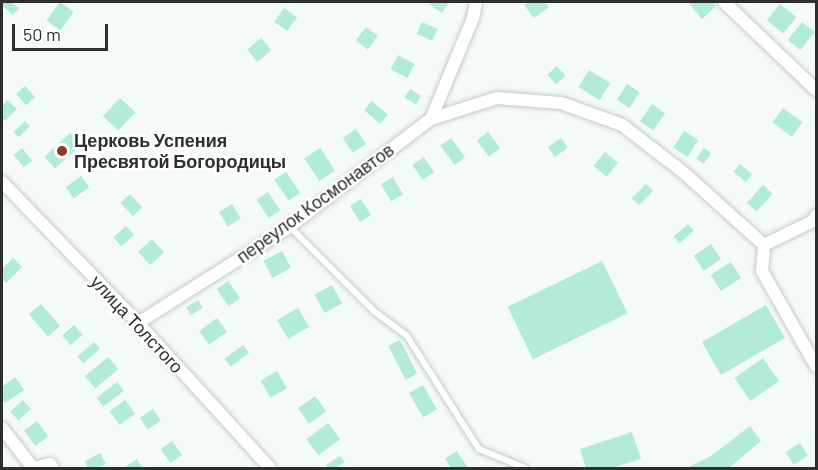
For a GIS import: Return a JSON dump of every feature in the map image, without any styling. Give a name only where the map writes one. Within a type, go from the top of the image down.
[{"type":"street","name":"переулок Космонавтов","points":[[430,119],[473,18],[476,2]]},
{"type":"street","points":[[724,2],[816,90]]},
{"type":"street","name":"переулок Космонавтов","points":[[138,323],[289,227],[430,119],[497,98],[561,103],[622,125],[683,172],[764,245]]},
{"type":"street","name":"улица Толстого","points":[[2,182],[138,323],[270,468]]},
{"type":"street","points":[[815,220],[764,245],[762,271],[816,366]]},
{"type":"street","points":[[2,428],[33,468],[50,464],[53,468]]},
{"type":"lane","points":[[289,227],[374,310],[407,336],[479,449],[525,468]]},
{"type":"building","points":[[2,2],[11,2],[19,8],[13,15],[2,5]]},
{"type":"building","points":[[60,2],[74,12],[60,31],[46,21]]},
{"type":"building","points":[[430,2],[449,2],[442,13],[429,4]]},
{"type":"building","points":[[528,2],[545,2],[549,7],[534,18],[524,5]]},
{"type":"building","points":[[713,2],[716,6],[702,19],[689,3]]},
{"type":"building","points":[[780,4],[796,17],[783,34],[767,20]]},
{"type":"building","points":[[284,8],[297,17],[287,31],[274,22]]},
{"type":"building","points":[[422,22],[438,29],[432,41],[417,34]]},
{"type":"building","points":[[802,22],[815,32],[800,50],[788,40]]},
{"type":"building","points":[[366,27],[378,36],[368,50],[356,41]]},
{"type":"building","points":[[261,38],[271,50],[257,62],[247,50]]},
{"type":"building","points":[[398,55],[415,64],[407,78],[390,69]]},
{"type":"building","points":[[557,66],[566,76],[556,84],[547,75]]},
{"type":"building","points":[[589,70],[610,83],[600,100],[578,87]]},
{"type":"building","points":[[627,84],[640,92],[630,108],[617,100]]},
{"type":"building","points":[[25,86],[35,97],[26,105],[16,94]]},
{"type":"building","points":[[410,89],[421,96],[416,104],[405,97]]},
{"type":"building","points":[[120,98],[135,112],[118,131],[103,116]]},
{"type":"building","points":[[7,100],[17,109],[5,121],[2,118],[2,106]]},
{"type":"building","points":[[372,101],[388,115],[380,124],[364,110]]},
{"type":"building","points":[[652,104],[665,113],[653,130],[640,121]]},
{"type":"building","points":[[783,108],[802,122],[792,137],[772,123]]},
{"type":"building","points":[[25,121],[30,126],[19,137],[14,132]]},
{"type":"building","points":[[356,129],[366,144],[353,153],[343,138]]},
{"type":"building","points":[[684,131],[698,140],[687,157],[673,148]]},
{"type":"building","points":[[488,132],[500,148],[489,156],[477,140]]},
{"type":"building","name":"Церковь Успения Пресвятой Богородицы","points":[[70,133],[81,145],[55,169],[44,157]]},
{"type":"building","points":[[451,138],[465,157],[455,165],[440,146]]},
{"type":"building","points":[[561,138],[568,148],[555,157],[548,147]]},
{"type":"building","points":[[22,148],[32,160],[24,167],[14,155]]},
{"type":"building","points":[[320,148],[335,170],[319,181],[304,159]]},
{"type":"building","points":[[704,148],[711,153],[704,164],[696,159]]},
{"type":"building","points":[[605,152],[618,163],[606,177],[593,166]]},
{"type":"building","points":[[424,157],[434,172],[422,180],[412,165]]},
{"type":"building","points":[[740,164],[752,174],[746,182],[734,172]]},
{"type":"building","points":[[286,172],[300,193],[288,201],[274,180]]},
{"type":"building","points":[[81,176],[89,187],[74,198],[66,187]]},
{"type":"building","points":[[393,177],[403,194],[391,201],[381,184]]},
{"type":"building","points":[[646,184],[653,191],[639,205],[632,198]]},
{"type":"building","points":[[763,185],[773,194],[757,212],[747,203]]},
{"type":"building","points":[[268,192],[280,210],[269,218],[256,200]]},
{"type":"building","points":[[130,194],[142,207],[133,216],[120,203]]},
{"type":"building","points":[[361,199],[371,215],[360,222],[350,206]]},
{"type":"building","points":[[232,204],[241,219],[228,226],[219,212]]},
{"type":"building","points":[[688,224],[694,231],[680,243],[674,236]]},
{"type":"building","points":[[126,226],[134,235],[121,246],[113,237]]},
{"type":"building","points":[[152,239],[164,252],[150,265],[138,252]]},
{"type":"building","points":[[711,244],[721,259],[704,271],[694,256]]},
{"type":"building","points":[[282,251],[291,268],[272,278],[263,261]]},
{"type":"building","points":[[13,258],[22,267],[6,283],[2,278],[2,269]]},
{"type":"building","points":[[602,261],[627,313],[533,359],[508,307]]},
{"type":"building","points":[[731,262],[741,278],[721,291],[711,275]]},
{"type":"building","points":[[228,281],[240,298],[229,306],[217,289]]},
{"type":"building","points":[[332,285],[342,303],[325,313],[315,295]]},
{"type":"building","points":[[198,300],[203,308],[191,315],[186,307]]},
{"type":"building","points":[[41,304],[60,326],[48,336],[29,314]]},
{"type":"building","points":[[766,305],[785,338],[721,375],[702,342]]},
{"type":"building","points":[[298,308],[309,327],[288,339],[277,320]]},
{"type":"building","points":[[217,318],[227,332],[209,345],[199,331]]},
{"type":"building","points":[[74,325],[83,335],[71,345],[62,336]]},
{"type":"building","points":[[400,340],[417,374],[406,380],[388,346]]},
{"type":"building","points":[[94,342],[100,349],[83,363],[77,356]]},
{"type":"building","points":[[243,345],[249,353],[231,367],[225,359]]},
{"type":"building","points":[[108,357],[118,369],[95,389],[85,376]]},
{"type":"building","points":[[763,358],[779,381],[750,401],[734,378]]},
{"type":"building","points":[[277,371],[287,388],[271,398],[261,380]]},
{"type":"building","points":[[15,377],[24,390],[5,403],[2,398],[2,387]]},
{"type":"building","points":[[117,382],[124,391],[103,407],[97,398]]},
{"type":"building","points":[[423,385],[437,409],[423,417],[409,393]]},
{"type":"building","points":[[315,396],[326,411],[309,424],[298,408]]},
{"type":"building","points":[[23,400],[31,409],[18,420],[10,411]]},
{"type":"building","points":[[125,400],[135,414],[120,425],[110,411]]},
{"type":"building","points":[[153,409],[161,421],[148,430],[140,418]]},
{"type":"building","points":[[37,421],[48,436],[35,446],[24,430]]},
{"type":"building","points":[[328,423],[340,439],[318,455],[306,439]]},
{"type":"building","points":[[750,426],[761,441],[729,468],[686,468],[711,456]]},
{"type":"building","points":[[632,432],[641,459],[612,468],[586,468],[580,449]]},
{"type":"building","points":[[172,441],[182,455],[171,463],[161,449]]},
{"type":"building","points":[[800,443],[808,456],[794,465],[786,452]]},
{"type":"building","points":[[457,451],[468,468],[451,468],[445,458]]},
{"type":"building","points":[[100,453],[106,464],[97,468],[88,468],[85,461]]},
{"type":"building","points":[[340,456],[345,462],[336,468],[328,468],[326,465]]},
{"type":"building","points":[[137,459],[143,468],[125,467]]},
{"type":"place","name":"Церковь Успения Пресвятой Богородицы","points":[[62,151]]}]
